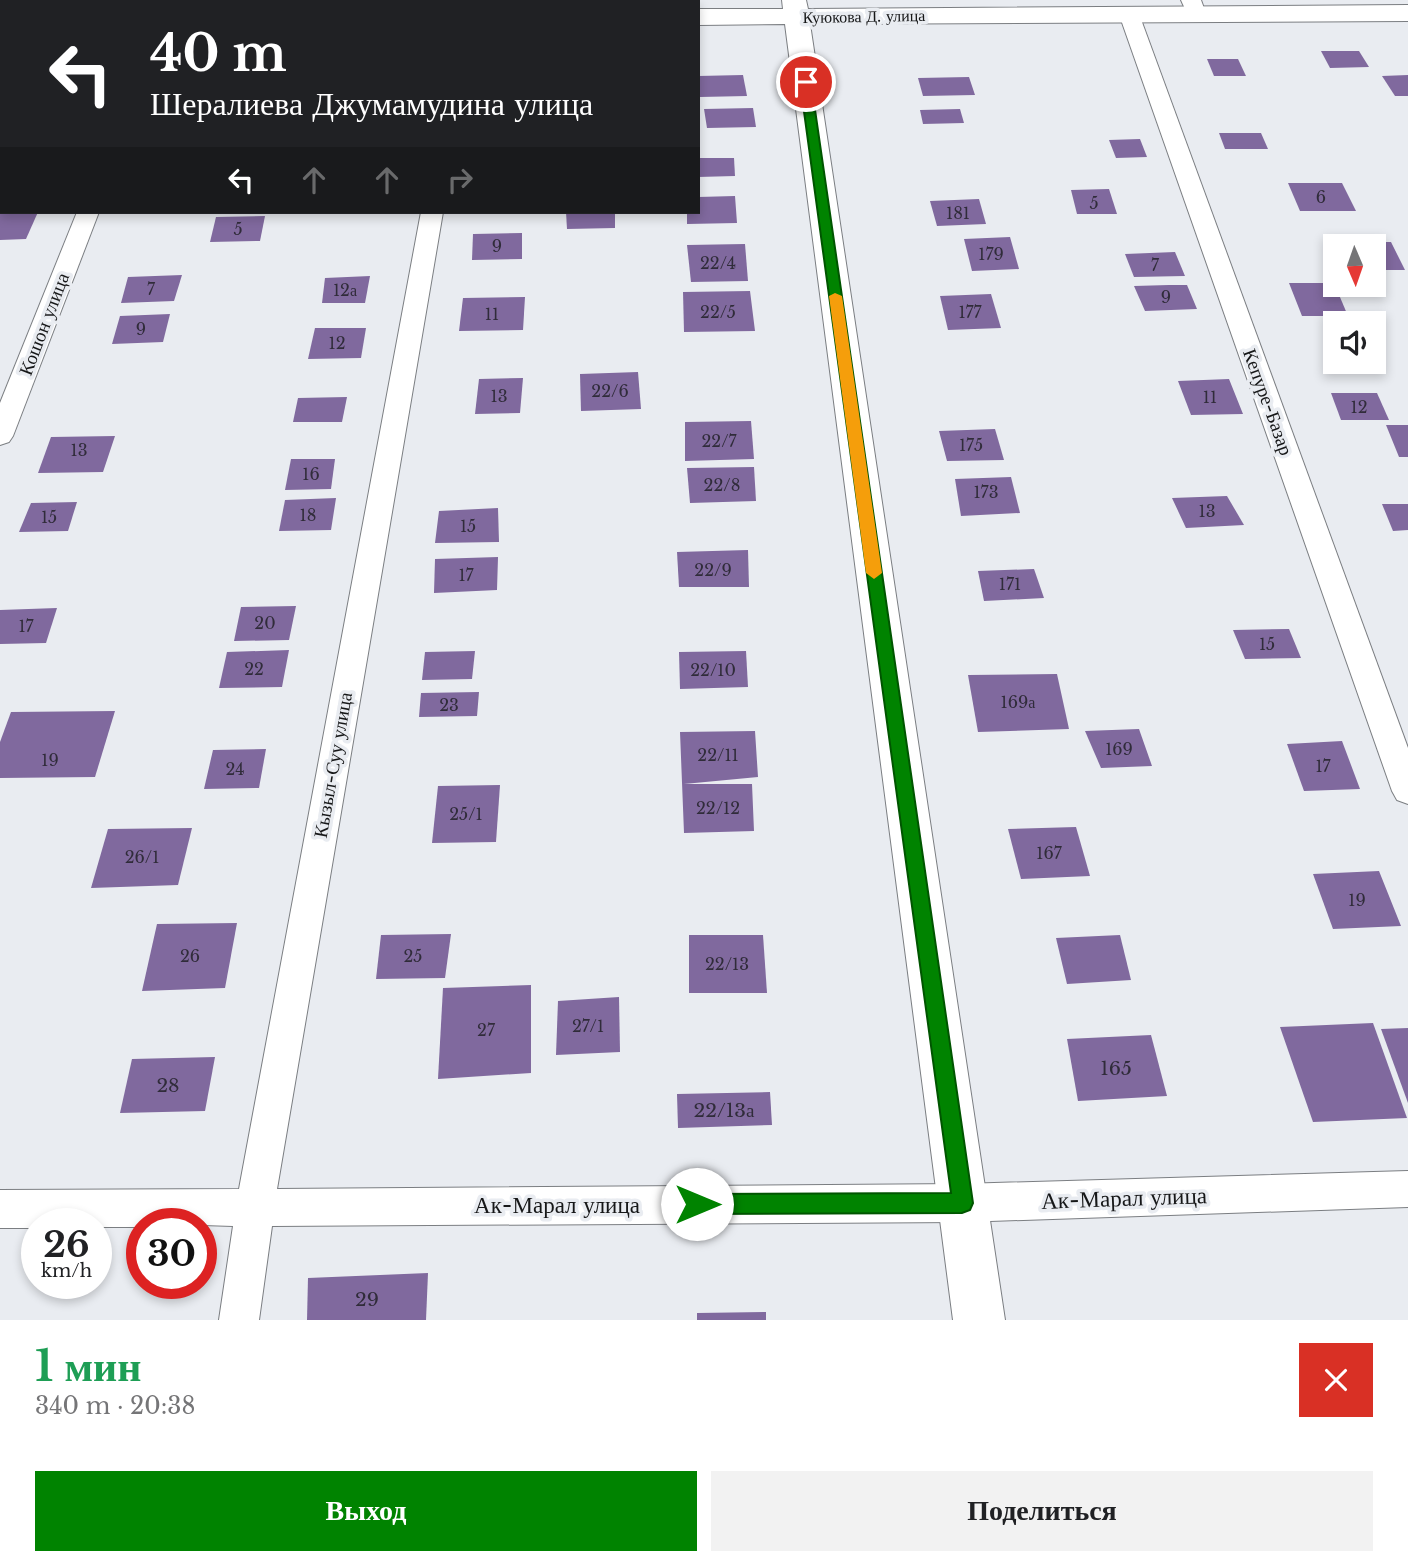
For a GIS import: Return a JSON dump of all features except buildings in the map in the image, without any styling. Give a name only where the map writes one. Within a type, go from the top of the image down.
[{"type":"street","name":"Куюкова Д. улица","points":[[700,18],[795,8],[1129,14],[1194,7],[1408,13]]},
{"type":"street","points":[[795,8],[979,1320]]},
{"type":"street","name":"Кепуре-Базар","points":[[1129,14],[1408,791]]},
{"type":"street","name":"Кошон улица","points":[[0,436],[87,214]]},
{"type":"street","name":"Кызыл-Суу улица","points":[[239,1320],[255,1206],[432,214]]},
{"type":"street","name":"Ак-Марал улица","points":[[0,1209],[962,1203],[1408,1189]]},
{"type":"slow traffic","points":[[835,296],[874,573]]},
{"type":"route","points":[[697,1204],[962,1203],[806,82]]}]
